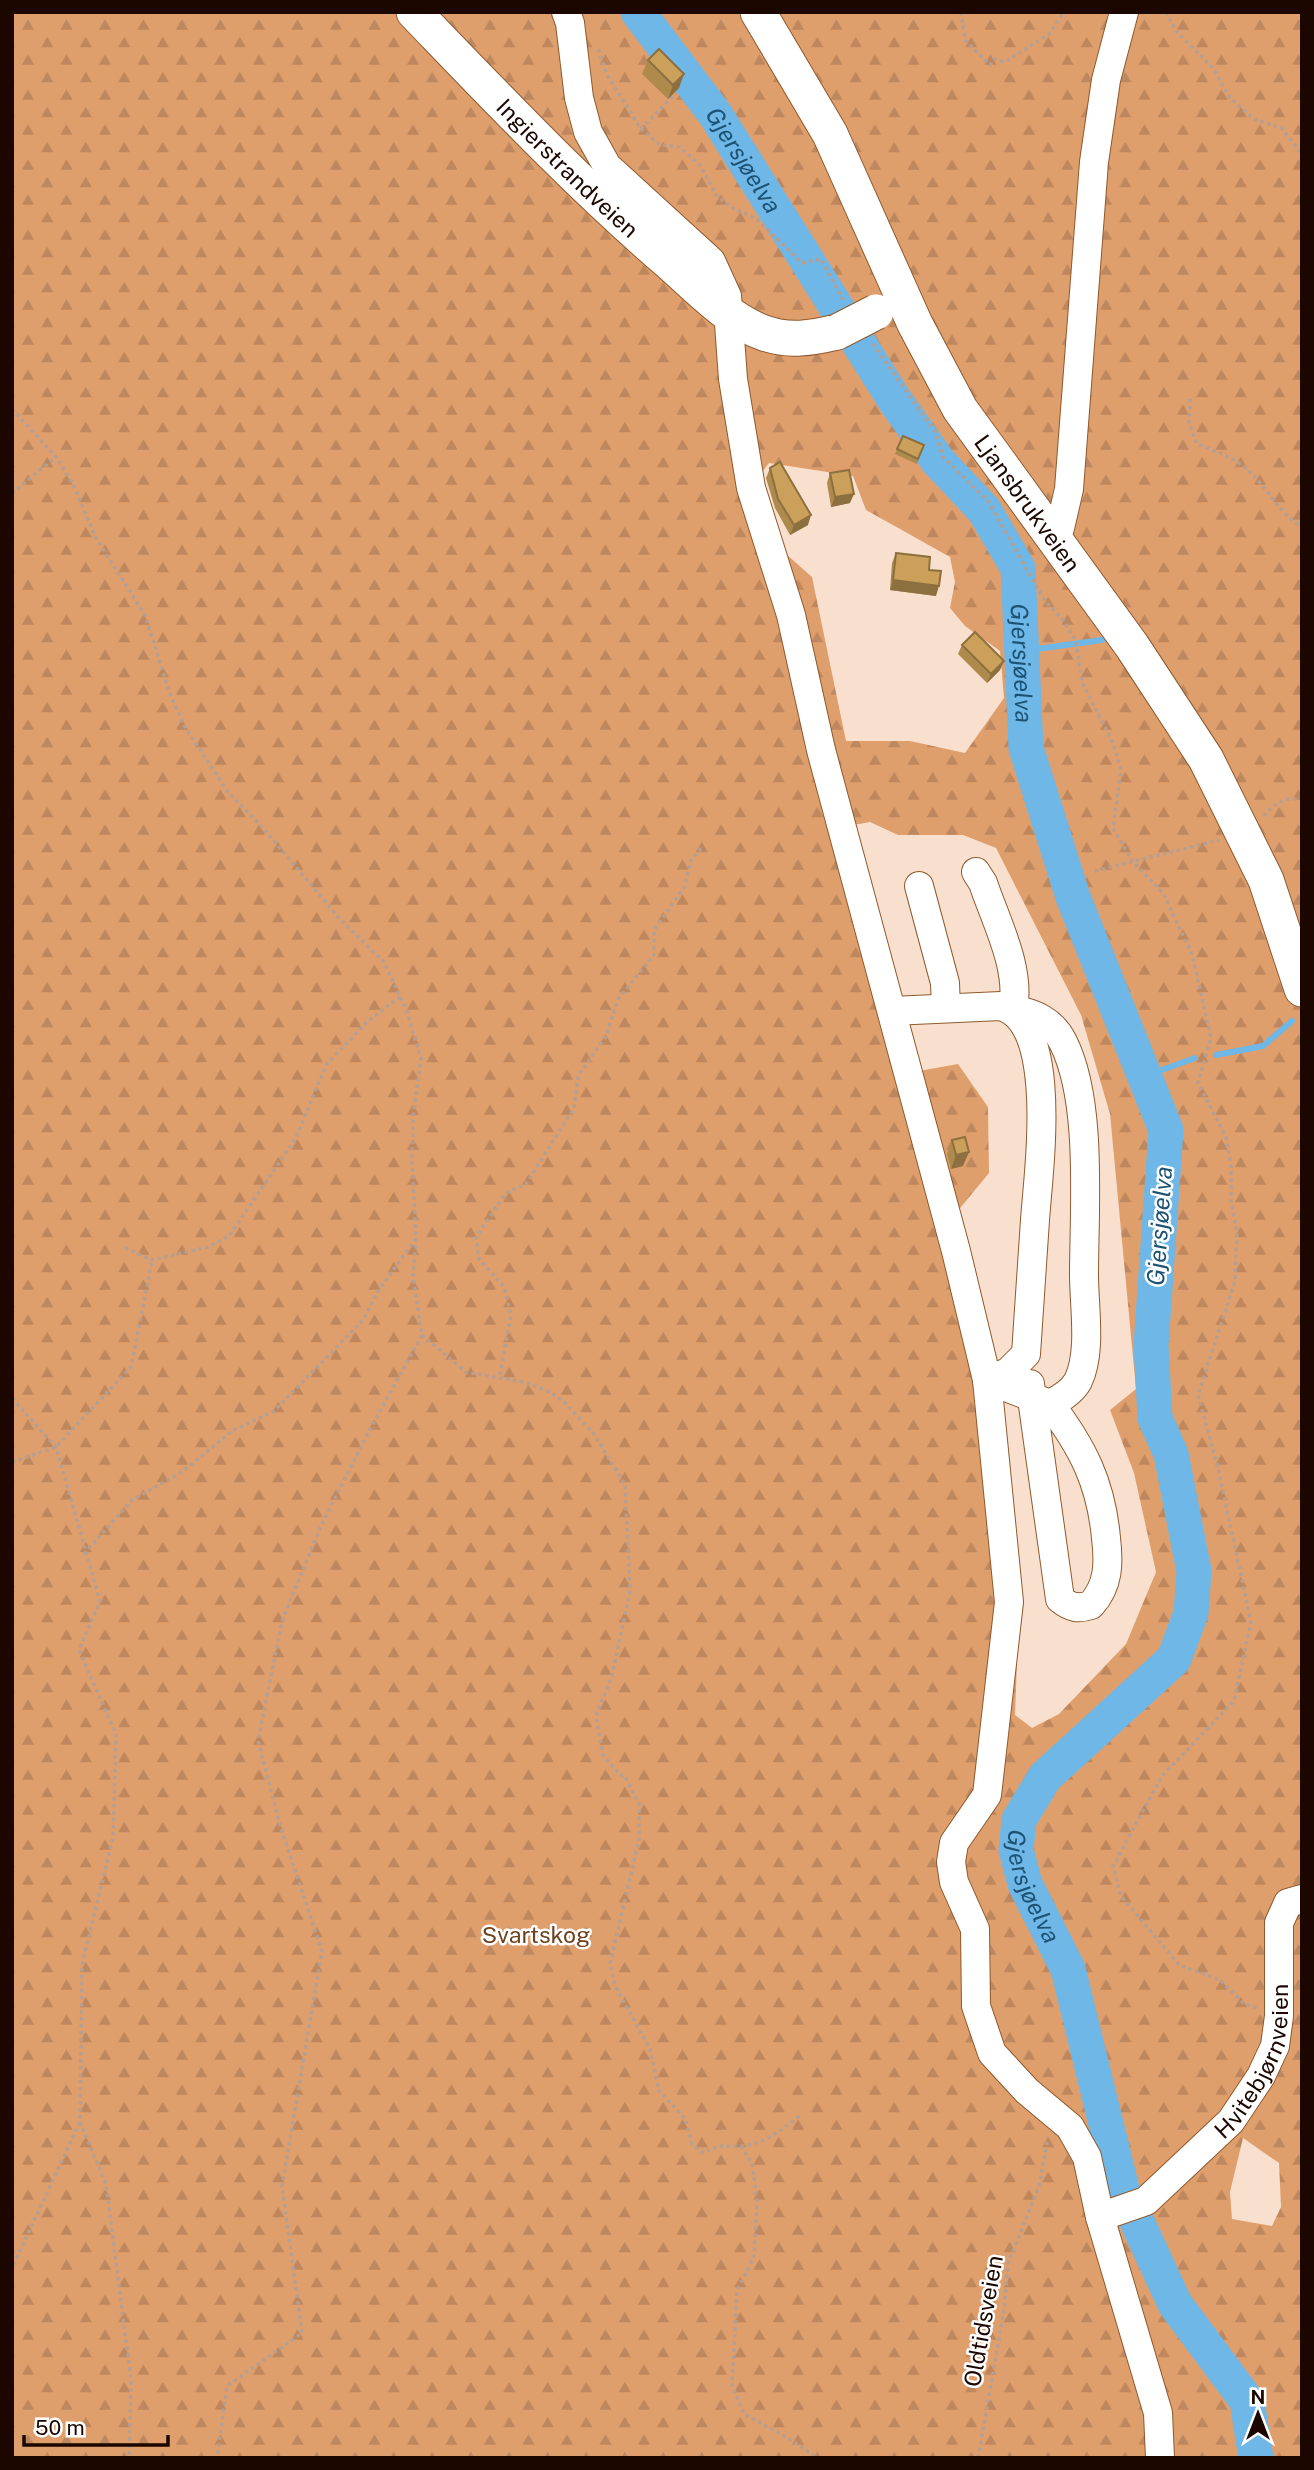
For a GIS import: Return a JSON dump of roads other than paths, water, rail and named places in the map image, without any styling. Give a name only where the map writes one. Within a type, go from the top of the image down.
[{"type":"main road","name":"Ingierstrandveien","points":[[414,12],[570,172],[633,231],[730,314],[764,333],[803,339],[837,332],[889,305]]},
{"type":"main road","name":"Ljansbrukveien","points":[[758,12],[830,134],[889,305],[960,409],[1185,723],[1245,834],[1275,902],[1302,989]]},
{"type":"street","name":"Ingierstrandveien","points":[[565,12],[570,23],[579,97],[594,144],[607,166],[711,261],[720,276],[730,314]]},
{"type":"street","points":[[1053,539],[1060,528],[1069,489],[1094,162],[1106,80],[1124,12]]},
{"type":"street","points":[[730,314],[733,379],[751,488],[791,615],[821,750],[892,1011],[987,1380],[1009,1602],[987,1795],[954,1843],[951,1862],[954,1882],[975,1929],[976,2006],[992,2053],[1027,2091],[1070,2127],[1122,2210],[1158,2413],[1160,2458]]},
{"type":"street","points":[[976,872],[983,883],[1010,963],[1016,987],[1013,1009],[1027,1028],[1034,1047],[1043,1110],[1026,1354],[1041,1401],[1060,1599],[1069,1606],[1081,1608],[1091,1605],[1106,1581],[1108,1555],[1103,1503],[1090,1467],[1041,1401],[987,1380]]},
{"type":"street","points":[[919,886],[945,983],[946,1008]]},
{"type":"street","points":[[892,1011],[1002,1006],[1038,1014],[1051,1025],[1063,1042],[1078,1095],[1083,1142],[1085,1338],[1077,1382],[1065,1396],[1041,1401]]},
{"type":"street","points":[[987,1380],[1008,1372],[1026,1354]]},
{"type":"street","name":"Hvitebjørnveien","points":[[1122,2210],[1237,2129],[1275,2046],[1279,2016],[1279,1923],[1288,1903],[1302,1899]]},
{"type":"waterway","name":"Gjersjøelva","points":[[638,12],[715,114],[894,399],[938,461],[984,510],[1018,568],[1026,748],[1073,897],[1166,1130],[1151,1346],[1155,1418],[1171,1454],[1194,1571],[1191,1613],[1174,1659],[1045,1777],[1019,1820],[1016,1850],[1025,1884],[1068,1969],[1122,2189],[1175,2304],[1247,2401],[1256,2458]]},
{"type":"waterway","points":[[1022,651],[1102,640]]},
{"type":"waterway","points":[[1216,1055],[1263,1046],[1292,1021]]},
{"type":"waterway","points":[[1145,1076],[1195,1058]]},
{"type":"park label","name":"Svartskog","points":[[536,1934]]}]
